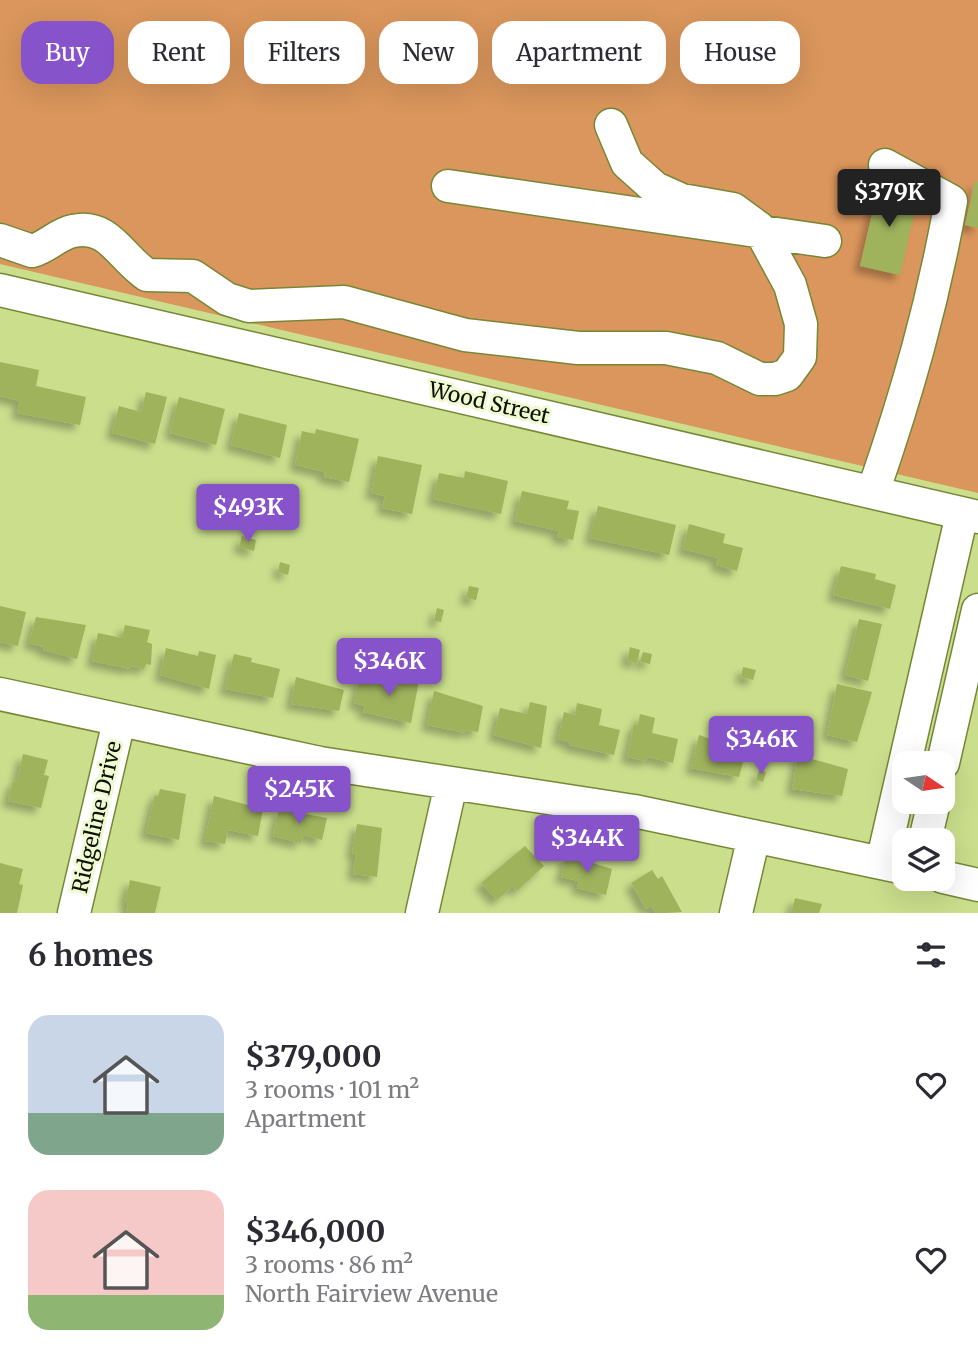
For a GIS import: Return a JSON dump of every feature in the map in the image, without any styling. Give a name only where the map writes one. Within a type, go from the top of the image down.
[{"type":"street","points":[[0,240],[32,251],[73,231],[94,230],[107,236],[147,275],[193,276],[227,299],[249,306],[344,302],[465,335],[568,348],[666,348],[717,358],[754,377],[769,380],[787,375],[798,362],[803,333],[790,285],[754,221],[733,209],[682,200],[655,188],[627,163],[611,125]]},
{"type":"street","points":[[873,492],[902,410],[934,294],[951,201],[885,164]]},
{"type":"street","points":[[448,186],[825,241]]},
{"type":"street","name":"Wood Street","points":[[0,290],[970,516]]},
{"type":"street","points":[[908,751],[970,516]]},
{"type":"street","points":[[946,751],[978,610]]},
{"type":"street","points":[[0,694],[320,763],[634,811],[892,865]]},
{"type":"street","name":"Ridgeline Drive","points":[[74,913],[119,721]]},
{"type":"street","points":[[422,913],[451,784]]},
{"type":"street","points":[[736,913],[754,836]]},
{"type":"street","points":[[955,880],[978,885]]},
{"type":"shaded area","points":[[0,0],[978,0],[978,493],[0,264]]},
{"type":"building","points":[[975,181],[978,182],[978,228],[965,225]]},
{"type":"building","points":[[879,183],[919,192],[900,275],[860,266]]},
{"type":"building","points":[[0,362],[39,370],[36,386],[86,397],[80,425],[17,413],[20,401],[0,396]]},
{"type":"building","points":[[146,392],[167,397],[155,444],[112,433],[119,406],[141,412]]},
{"type":"building","points":[[179,397],[225,409],[216,445],[170,433]]},
{"type":"building","points":[[239,413],[287,425],[280,458],[231,445]]},
{"type":"building","points":[[316,429],[359,439],[349,482],[324,477],[325,472],[295,465],[302,431],[315,434]]},
{"type":"building","points":[[378,456],[422,465],[412,514],[382,508],[385,496],[371,493]]},
{"type":"building","points":[[465,471],[508,481],[501,514],[433,499],[439,473],[464,478]]},
{"type":"building","points":[[522,491],[569,501],[567,509],[579,511],[573,540],[557,537],[559,531],[515,521]]},
{"type":"building","points":[[598,506],[676,525],[669,555],[590,538]]},
{"type":"building","points":[[689,524],[725,534],[723,543],[743,548],[737,571],[716,565],[718,558],[683,549]]},
{"type":"building","points":[[242,536],[256,540],[254,551],[239,547]]},
{"type":"building","points":[[280,562],[290,565],[288,575],[278,572]]},
{"type":"building","points":[[841,566],[876,574],[875,579],[896,585],[890,609],[833,595]]},
{"type":"building","points":[[469,586],[479,588],[476,600],[466,598]]},
{"type":"building","points":[[0,606],[26,612],[18,646],[0,642]]},
{"type":"building","points":[[437,608],[444,610],[441,622],[434,621]]},
{"type":"building","points":[[36,617],[86,625],[77,659],[43,650],[44,647],[29,643]]},
{"type":"building","points":[[859,619],[882,624],[868,681],[845,675]]},
{"type":"building","points":[[125,625],[150,630],[147,642],[152,644],[151,665],[146,664],[144,669],[131,666],[131,669],[92,661],[98,633],[122,638]]},
{"type":"building","points":[[630,647],[640,650],[637,663],[627,661]]},
{"type":"building","points":[[166,648],[198,656],[199,651],[216,655],[209,689],[160,675]]},
{"type":"building","points":[[643,652],[652,654],[650,664],[640,662]]},
{"type":"building","points":[[234,654],[252,658],[251,662],[280,669],[273,698],[225,689]]},
{"type":"building","points":[[743,667],[756,670],[753,680],[741,677]]},
{"type":"building","points":[[405,672],[420,675],[411,723],[363,712],[365,706],[354,703],[360,678],[401,688]]},
{"type":"building","points":[[296,677],[344,690],[339,711],[291,704]]},
{"type":"building","points":[[837,684],[872,692],[857,742],[827,735]]},
{"type":"building","points":[[434,691],[483,706],[478,732],[466,730],[466,733],[427,725]]},
{"type":"building","points":[[530,702],[547,706],[541,748],[494,735],[500,708],[527,714]]},
{"type":"building","points":[[577,703],[602,709],[599,725],[620,730],[614,755],[569,745],[570,742],[558,739],[564,712],[575,715]]},
{"type":"building","points":[[640,714],[655,718],[652,733],[678,739],[673,763],[647,757],[646,761],[627,757],[634,724],[638,725]]},
{"type":"building","points":[[699,735],[746,751],[739,777],[691,768]]},
{"type":"building","points":[[23,754],[48,760],[44,775],[49,776],[41,808],[8,801],[13,781],[17,782]]},
{"type":"building","points":[[798,755],[848,769],[842,796],[792,789]]},
{"type":"building","points":[[759,770],[766,772],[763,782],[756,780]]},
{"type":"building","points":[[160,789],[186,794],[179,840],[146,833],[155,795],[158,796]]},
{"type":"building","points":[[214,796],[263,809],[258,836],[228,830],[225,844],[205,841]]},
{"type":"building","points":[[279,809],[327,818],[322,840],[303,835],[301,843],[273,836]]},
{"type":"building","points":[[357,824],[382,828],[377,877],[353,874],[356,854],[352,853]]},
{"type":"building","points":[[525,846],[544,866],[517,891],[513,886],[497,900],[481,883]]},
{"type":"building","points":[[566,855],[612,869],[606,895],[577,888],[579,881],[561,877]]},
{"type":"building","points":[[0,863],[23,869],[19,884],[23,885],[17,913],[0,913]]},
{"type":"building","points":[[652,870],[658,879],[662,876],[682,912],[656,913],[651,906],[646,909],[631,883]]},
{"type":"building","points":[[130,880],[161,887],[155,913],[126,913],[128,903],[125,902]]},
{"type":"building","points":[[795,898],[822,904],[819,913],[791,913]]}]
